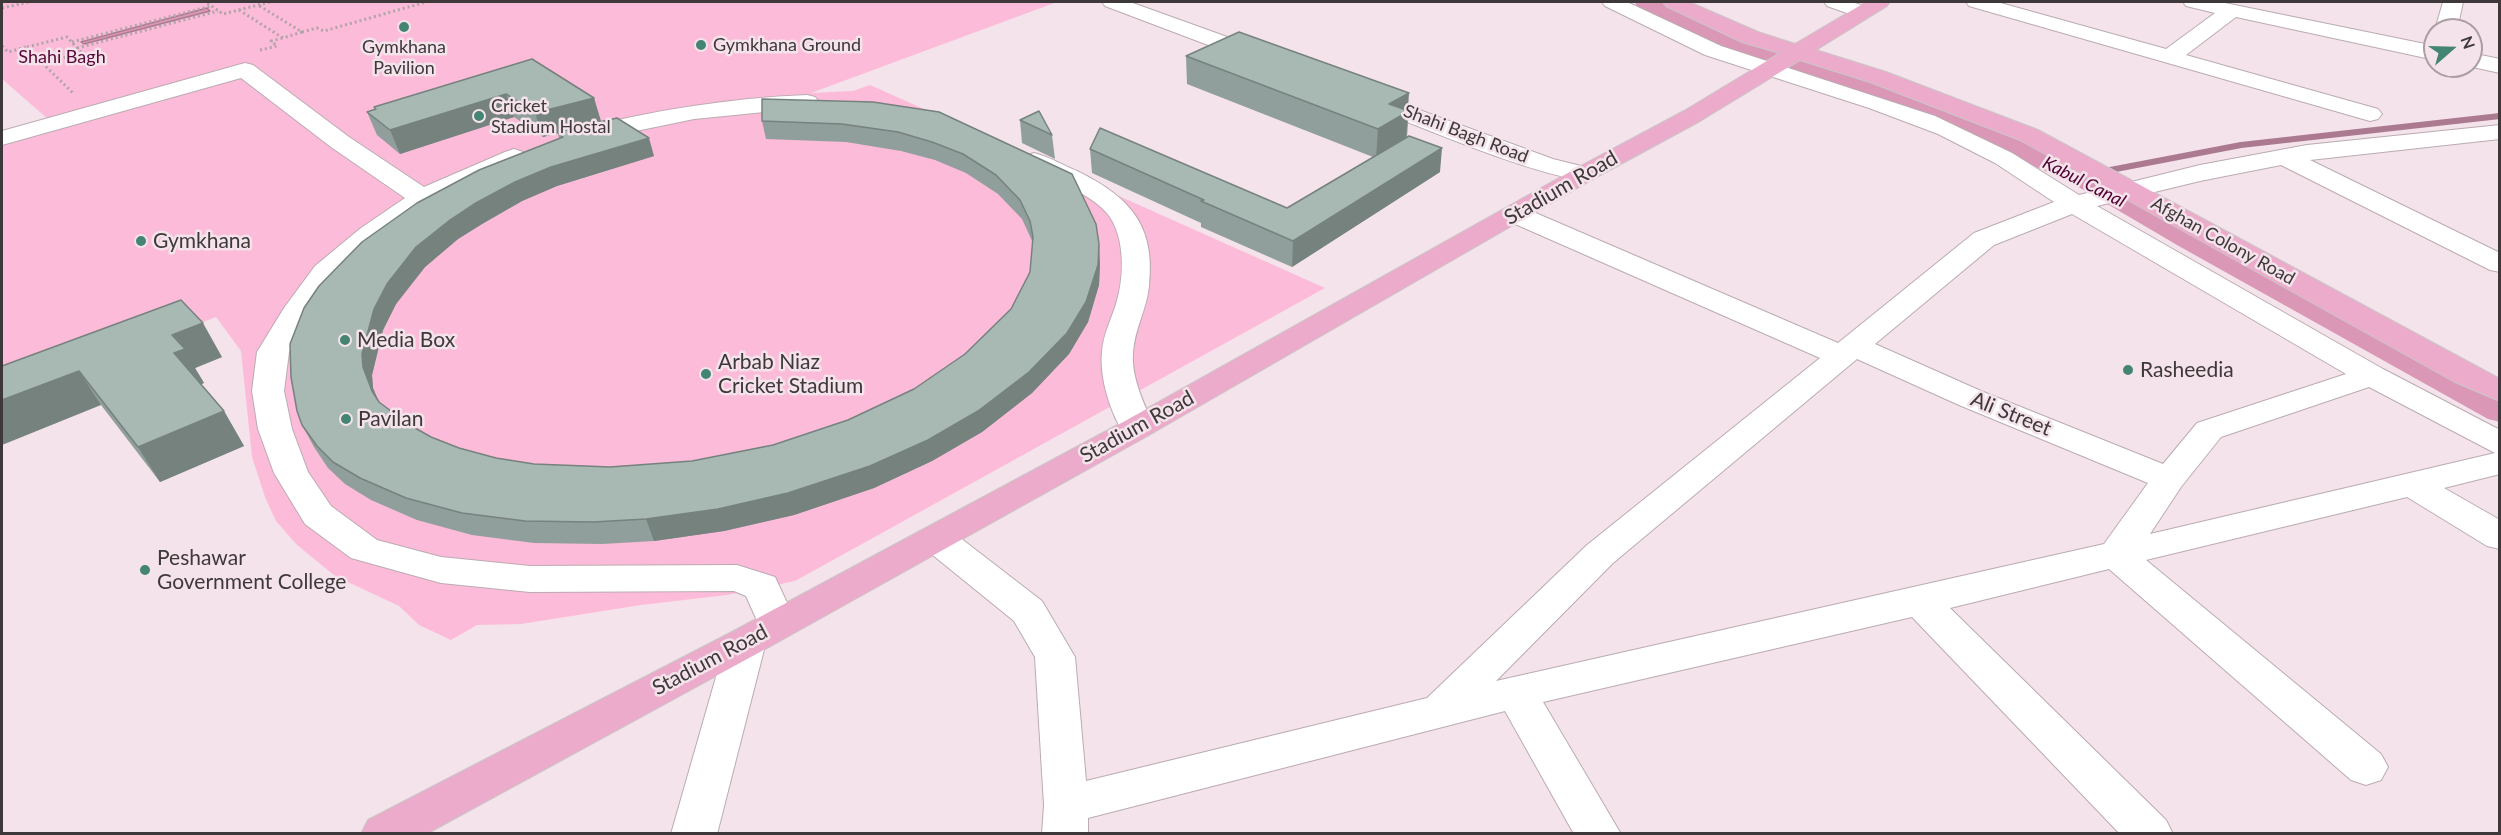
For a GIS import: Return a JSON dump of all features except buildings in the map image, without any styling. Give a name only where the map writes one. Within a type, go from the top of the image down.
[{"type":"main road","name":"Afghan Colony Road","points":[[1673,2],[1750,36],[1944,101],[2029,135],[2088,167],[2124,190],[2499,391]]},
{"type":"main road","name":"Stadium Road","points":[[384,834],[761,633],[1137,428],[1584,174],[1692,116],[1880,2]]},
{"type":"street","points":[[1113,2],[1278,64]]},
{"type":"street","points":[[1612,2],[1726,55],[1928,121],[1984,147],[2372,376],[2499,444]]},
{"type":"street","points":[[1834,2],[1861,12]]},
{"type":"street","points":[[1976,2],[2370,114]]},
{"type":"street","points":[[2193,2],[2423,50]]},
{"type":"street","points":[[2449,18],[2453,2]]},
{"type":"street","points":[[2169,57],[2231,10]]},
{"type":"street","points":[[2483,63],[2499,66]]},
{"type":"street","points":[[2,138],[245,70],[340,142],[422,198]]},
{"type":"street","name":"Shahi Bagh Road","points":[[1345,89],[1544,164],[1584,174]]},
{"type":"street","points":[[694,834],[761,633],[762,586],[737,578],[628,576],[530,579],[441,570],[364,549],[318,515],[291,473],[275,429],[268,391],[273,352],[299,308],[325,272],[371,234],[422,198],[469,175],[550,145],[623,124],[696,111],[778,102],[839,102]]},
{"type":"street","points":[[1438,714],[1600,554],[1984,239],[2079,202],[2200,173],[2284,157],[2499,132]]},
{"type":"street","points":[[1008,149],[1091,189],[1116,207],[1130,234],[1136,264],[1133,296],[1116,355],[1126,398],[1137,428]]},
{"type":"street","points":[[2284,157],[2499,264]]},
{"type":"street","name":"Ali Street","points":[[1515,214],[1848,351],[2169,479]]},
{"type":"street","points":[[2116,555],[2169,479],[2208,430],[2372,376]]},
{"type":"street","points":[[937,538],[1028,611],[1055,657],[1066,819],[1516,692],[1920,601],[2499,463]]},
{"type":"street","points":[[2414,485],[2499,537]]},
{"type":"street","points":[[2116,555],[2366,766]]},
{"type":"street","points":[[1920,601],[2150,834]]},
{"type":"street","points":[[1516,692],[1598,834]]},
{"type":"path","points":[[2,8],[29,2]]},
{"type":"path","points":[[209,2],[206,2],[222,14],[270,2]]},
{"type":"path","points":[[254,52],[277,46],[271,41],[317,28],[324,31],[426,2]]},
{"type":"path","points":[[258,4],[302,32]]},
{"type":"path","points":[[72,42],[211,6]]},
{"type":"path","points":[[239,10],[283,38]]},
{"type":"path","points":[[77,48],[218,11]]},
{"type":"path","points":[[2,46],[8,52],[67,37],[82,53],[43,63]]},
{"type":"path","points":[[26,47],[81,102]]},
{"type":"green space","name":"Arbab Niaz Cricket Stadium","points":[[2,2],[1057,2],[811,93],[853,91],[870,85],[1325,288],[795,581],[727,595],[641,605],[521,624],[477,625],[451,640],[419,625],[399,606],[335,576],[296,544],[276,521],[265,497],[252,457],[241,351],[216,317],[2,400],[2,133],[48,119],[2,79]]},
{"type":"shaded area","points":[[207,8],[210,11],[84,44],[81,42]]},
{"type":"waterway","name":"Kabul Canal","points":[[1645,2],[1724,40],[1909,102],[2079,176],[2187,239],[2500,412]]},
{"type":"waterway","points":[[2079,176],[2241,145],[2500,116]]},
{"type":"place","name":"Gymkhana Pavilion","points":[[404,27]]},
{"type":"place","name":"Gymkhana Ground","points":[[701,45]]},
{"type":"place","name":"Cricket Stadium Hostal","points":[[479,116]]},
{"type":"place","name":"Gymkhana","points":[[141,241]]},
{"type":"place","name":"Media Box","points":[[345,340]]},
{"type":"place","name":"Rasheedia","points":[[2128,370]]},
{"type":"place","name":"Arbab Niaz Cricket Stadium","points":[[706,374]]},
{"type":"place","name":"Pavilan","points":[[346,419]]},
{"type":"place","name":"Peshawar Government College","points":[[145,570]]},
{"type":"park label","name":"Shahi Bagh","points":[[62,57]]}]
